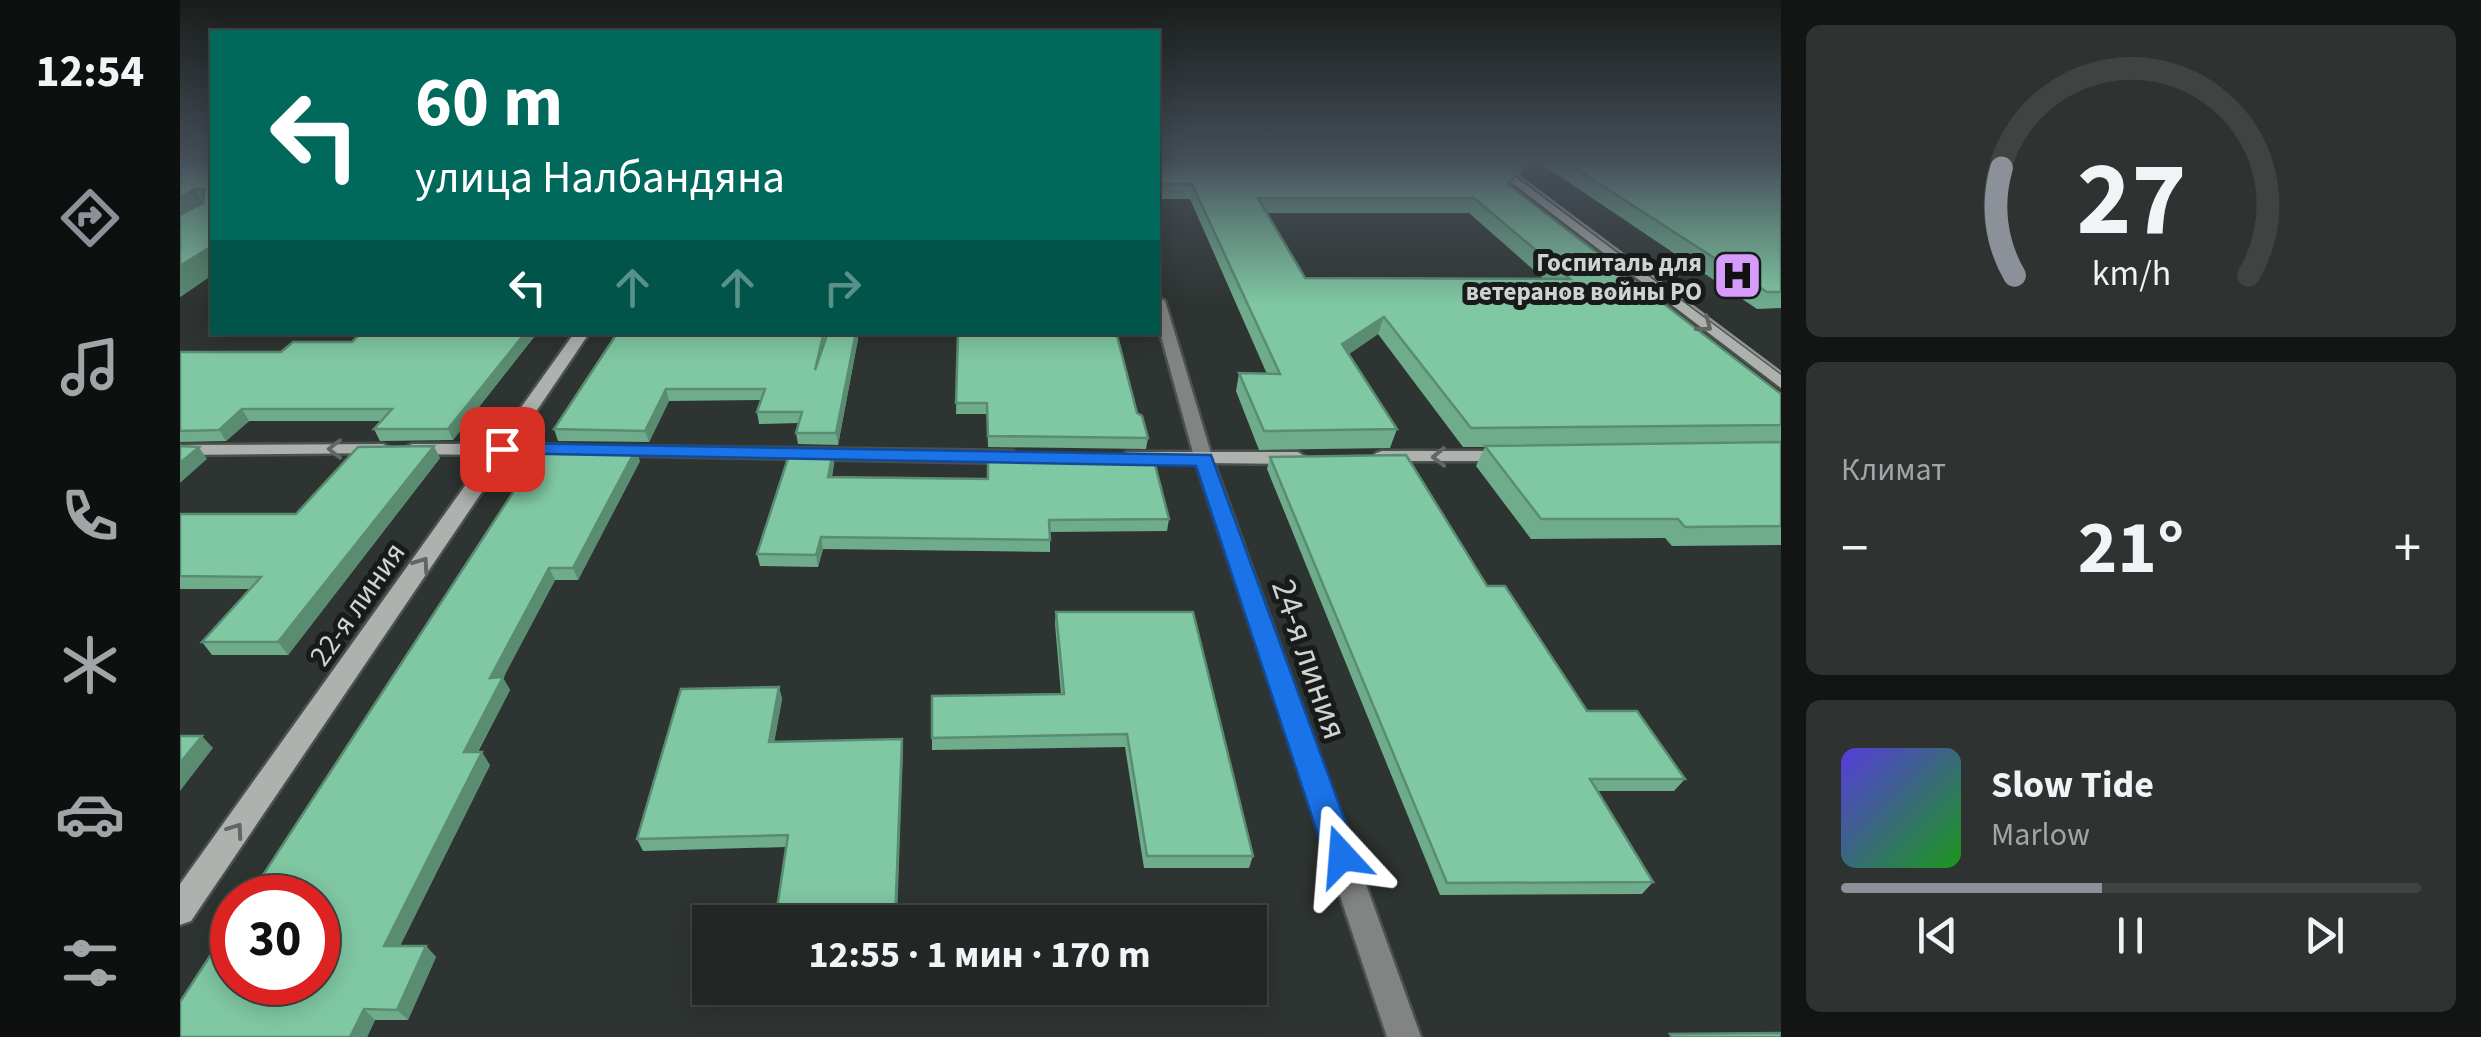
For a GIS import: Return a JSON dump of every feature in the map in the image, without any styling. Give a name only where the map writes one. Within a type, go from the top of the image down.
[{"type":"street","points":[[1552,209],[1781,383]]},
{"type":"street","name":"24-я линия","points":[[1160,309],[1204,460],[1404,1037]]},
{"type":"street","name":"22-я линия","points":[[180,910],[581,335]]},
{"type":"street","points":[[180,450],[502,449],[1029,457]]},
{"type":"street","points":[[1363,458],[1522,456]]},
{"type":"street","points":[[1107,458],[1324,458]]},
{"type":"building","points":[[191,209],[210,209],[210,247],[180,266],[180,215]]},
{"type":"building","points":[[1204,209],[1265,209],[1305,278],[1570,279],[1488,209],[1541,209],[1781,394],[1781,425],[1471,428],[1384,317],[1342,344],[1397,429],[1264,431],[1239,373],[1280,374]]},
{"type":"building","points":[[1639,209],[1781,209],[1781,292],[1767,292]]},
{"type":"building","points":[[359,335],[524,335],[448,429],[374,429],[392,409],[242,409],[219,430],[180,431],[180,352],[281,352],[293,342],[352,342]]},
{"type":"building","points":[[616,335],[823,335],[815,370],[827,335],[855,335],[836,433],[796,433],[802,412],[757,412],[765,389],[666,389],[645,431],[554,429]]},
{"type":"building","points":[[958,335],[1117,335],[1137,413],[1142,416],[1148,438],[988,436],[987,403],[956,403]]},
{"type":"building","points":[[1781,442],[1781,526],[1685,527],[1678,519],[1541,519],[1485,446]]},
{"type":"building","points":[[180,446],[199,447],[180,463]]},
{"type":"building","points":[[434,446],[278,642],[202,642],[261,577],[180,576],[180,514],[296,514],[358,447]]},
{"type":"building","points":[[542,448],[636,449],[573,568],[549,568],[490,678],[503,677],[464,752],[482,752],[384,946],[426,946],[397,1010],[364,1009],[350,1037],[180,1037],[180,1002],[210,956],[210,1005],[340,1005],[340,875],[263,875]]},
{"type":"building","points":[[790,452],[833,452],[828,477],[988,479],[988,455],[1153,457],[1169,519],[1049,520],[1050,540],[821,537],[816,555],[757,554]]},
{"type":"building","points":[[1406,455],[1487,586],[1505,586],[1587,711],[1637,711],[1685,779],[1590,779],[1653,882],[1447,883],[1270,457]]},
{"type":"building","points":[[1056,612],[1193,612],[1253,856],[1147,856],[1127,734],[932,738],[932,696],[1064,694]]},
{"type":"building","points":[[779,687],[769,742],[902,739],[896,905],[778,905],[788,835],[637,839],[681,689]]},
{"type":"building","points":[[180,736],[202,736],[180,763]]},
{"type":"building","points":[[1781,1033],[1781,1037],[1670,1034]]},
{"type":"tram line","points":[[1564,209],[1781,372]]},
{"type":"place","name":"Госпиталь для ветеранов войны РО","points":[[1737,276]]},
{"type":"route","points":[[502,449],[1204,460],[1342,856]]}]
